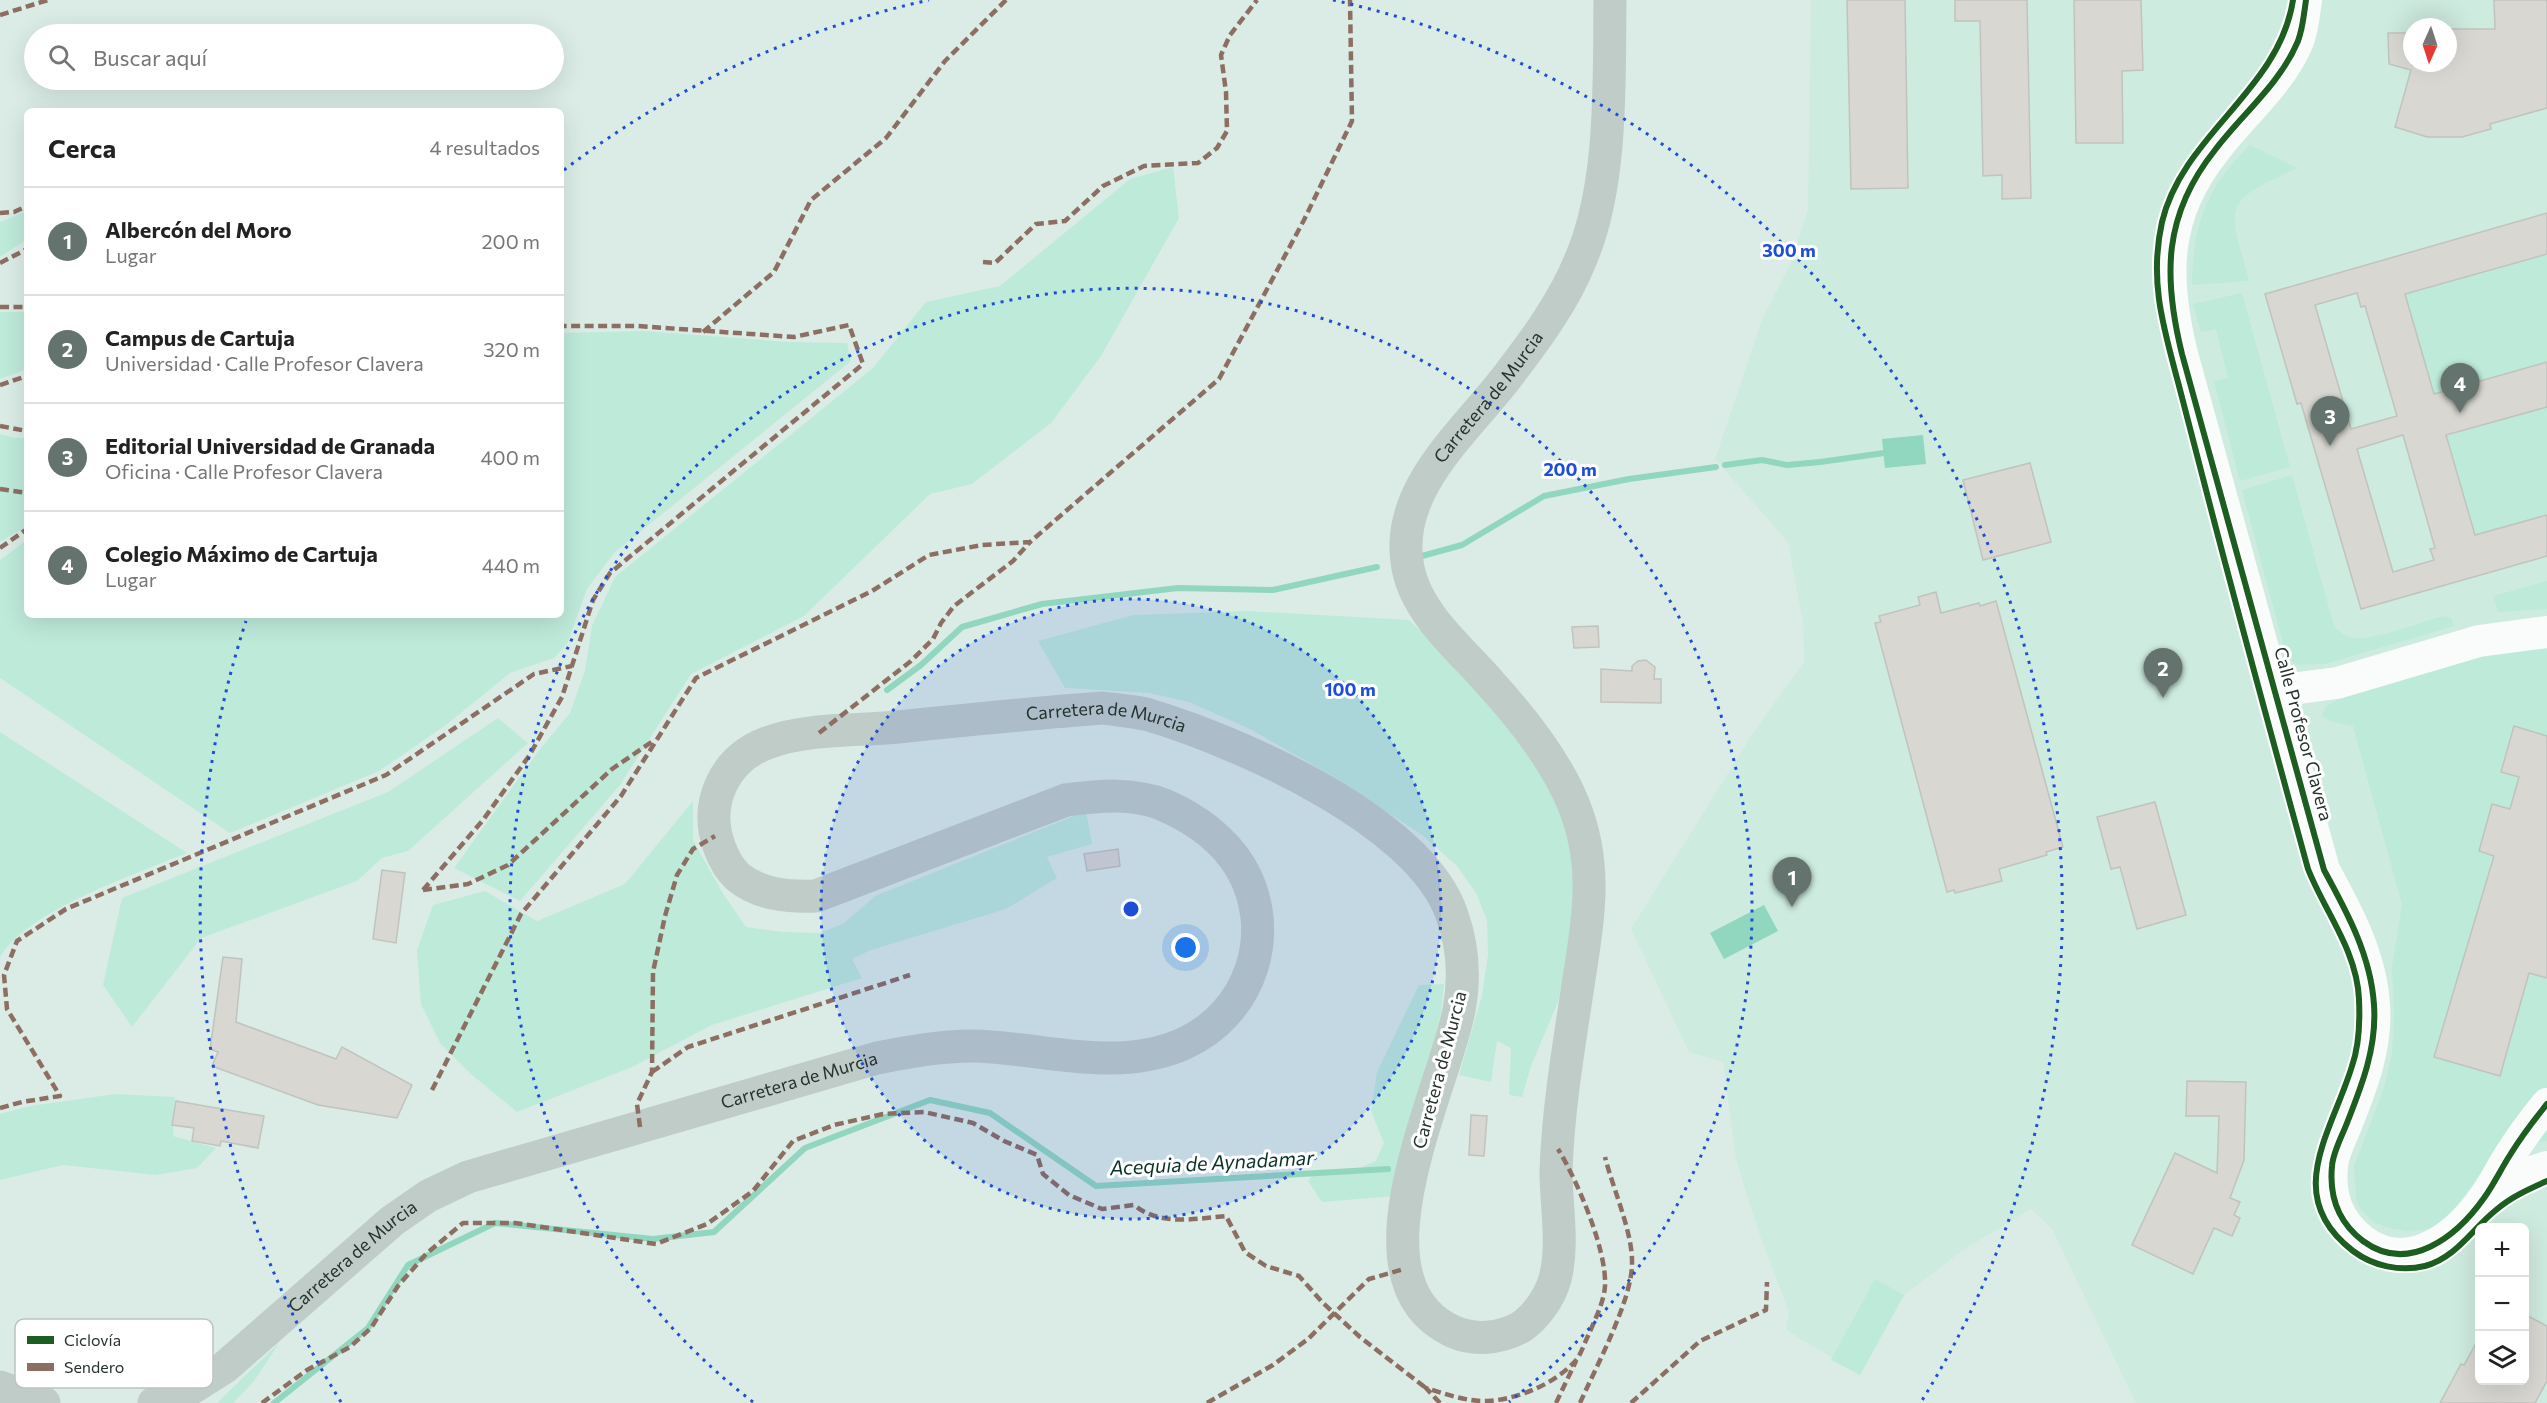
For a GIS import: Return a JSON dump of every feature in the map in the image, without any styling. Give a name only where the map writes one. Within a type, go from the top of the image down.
[{"type":"main road","name":"Carretera de Murcia","points":[[213,1375],[225,1367],[392,1221],[428,1196],[468,1177],[866,1062],[908,1052],[972,1046],[1108,1059],[1148,1055],[1184,1044],[1213,1025],[1234,1005],[1248,983],[1256,960],[1257,918],[1251,891],[1241,868],[1226,848],[1207,830],[1163,805],[1136,798],[1106,795],[1066,800],[816,896],[795,897],[775,894],[757,887],[738,876],[728,864],[718,844],[713,820],[714,804],[725,775],[749,752],[767,743],[819,733],[1102,708],[1154,717],[1214,738],[1277,767],[1338,800],[1391,834],[1433,878],[1451,910],[1460,946],[1464,976],[1458,1014],[1408,1188],[1402,1231],[1404,1269],[1415,1300],[1431,1320],[1459,1335],[1490,1339],[1521,1327],[1542,1307],[1555,1278],[1559,1234],[1556,1170],[1564,1079],[1588,919],[1591,886],[1589,855],[1570,796],[1537,743],[1497,690],[1436,623],[1419,598],[1410,579],[1405,536],[1416,502],[1435,464],[1510,373],[1562,297],[1580,262],[1593,225],[1601,188],[1606,126],[1610,0]]},
{"type":"main road","points":[[0,1386],[44,1403]]},
{"type":"main road","name":"Carretera de Murcia","points":[[154,1403],[192,1388]]},
{"type":"street","name":"Calle Profesor Clavera","points":[[2306,0],[2299,40],[2274,82],[2214,150],[2193,182],[2181,209],[2172,243],[2169,278],[2174,322],[2324,870],[2349,915],[2368,966],[2373,988],[2374,1007],[2370,1056],[2364,1080],[2332,1162],[2331,1187],[2337,1211],[2351,1232],[2367,1244],[2386,1252],[2412,1255],[2438,1244],[2483,1198],[2547,1104]]},
{"type":"street","points":[[2275,691],[2337,683],[2479,641],[2547,632]]},
{"type":"street","name":"Calle Profesor Clavera","points":[[2511,1154],[2547,1128]]},
{"type":"street","points":[[2483,1198],[2526,1174],[2547,1167]]},
{"type":"shaded area","points":[[1811,0],[2547,0],[2547,1403],[2136,1403],[2052,1229],[2031,1209],[1963,1250],[1904,1295],[1860,1375],[1786,1330],[1789,1312],[1760,1236],[1736,1160],[1723,1062],[1689,1052],[1631,929],[1753,733],[1804,662],[1803,623],[1788,542],[1715,459],[1763,317],[1790,265],[1808,209]]},
{"type":"shaded area","points":[[2250,145],[2297,168],[2254,190],[2242,199],[2236,208],[2237,235],[2249,281],[2192,285],[2195,243],[2205,208],[2223,176]]},
{"type":"shaded area","points":[[1173,167],[1179,218],[1101,356],[1051,423],[972,484],[930,494],[804,616],[691,674],[620,785],[520,901],[454,868],[540,749],[570,713],[585,671],[592,626],[615,577],[873,368],[926,302],[1000,286],[1130,179]]},
{"type":"shaded area","points":[[24,212],[24,241],[0,257],[0,222]]},
{"type":"shaded area","points":[[2547,254],[2547,362],[2434,394],[2405,294]]},
{"type":"shaded area","points":[[2242,293],[2290,467],[2240,481],[2214,381],[2228,378],[2216,329],[2201,332],[2193,304]]},
{"type":"shaded area","points":[[0,312],[24,312],[24,370],[0,379]]},
{"type":"shaded area","points":[[644,331],[789,342],[847,343],[851,361],[614,553],[587,589],[567,644],[554,658],[510,673],[446,725],[379,771],[230,833],[0,678],[0,560],[24,542],[24,618],[564,618],[564,333]]},
{"type":"shaded area","points":[[2547,407],[2547,515],[2475,535],[2446,435]]},
{"type":"shaded area","points":[[0,434],[24,438],[24,528],[0,542]]},
{"type":"shaded area","points":[[1923,435],[1926,464],[1885,468],[1882,439]]},
{"type":"shaded area","points":[[2292,475],[2334,626],[2338,630],[2351,637],[2363,638],[2386,634],[2443,616],[2451,618],[2454,626],[2325,664],[2298,665],[2287,658],[2242,490]]},
{"type":"shaded area","points":[[2547,581],[2547,609],[2498,612],[2493,596]]},
{"type":"shaded area","points":[[1245,611],[1409,620],[1457,665],[1516,732],[1546,780],[1575,846],[1574,922],[1558,1002],[1531,1066],[1522,1097],[1509,1095],[1511,1048],[1497,1041],[1491,1082],[1459,1075],[1482,995],[1488,955],[1487,920],[1476,893],[1457,866],[1422,835],[1334,777],[1250,729],[1189,702],[1149,693],[1065,688],[1038,641],[1133,615]]},
{"type":"shaded area","points":[[2547,647],[2547,1141],[2501,1146],[2452,1212],[2438,1225],[2427,1229],[2407,1231],[2389,1228],[2374,1222],[2361,1210],[2356,1198],[2354,1166],[2384,1088],[2392,1054],[2394,1015],[2392,966],[2402,905],[2353,726],[2332,722],[2322,716],[2326,706],[2339,699],[2506,649]]},
{"type":"shaded area","points":[[498,718],[528,743],[408,851],[382,858],[357,881],[201,938],[132,1027],[103,985],[122,898],[388,792]]},
{"type":"shaded area","points":[[0,732],[187,853],[85,895],[58,909],[14,940],[0,957]]},
{"type":"shaded area","points":[[693,801],[693,840],[722,892],[746,927],[783,932],[820,933],[844,923],[875,896],[1086,811],[1092,844],[1047,857],[1057,878],[1006,909],[871,950],[852,959],[862,978],[712,1025],[632,1067],[517,1112],[471,1074],[440,1043],[421,1004],[417,950],[433,905],[485,891],[537,921],[625,884]]},
{"type":"shaded area","points":[[1764,905],[1778,931],[1724,959],[1710,933]]},
{"type":"shaded area","points":[[1444,984],[1441,1013],[1394,1196],[1322,1202],[1308,1181],[1313,1175],[1347,1173],[1376,1161],[1384,1143],[1371,1111],[1377,1072],[1419,985]]},
{"type":"shaded area","points":[[115,1094],[175,1097],[173,1136],[216,1148],[197,1168],[156,1175],[63,1165],[0,1180],[0,1114],[30,1106]]},
{"type":"shaded area","points":[[1875,1279],[1904,1295],[1860,1375],[1831,1360]]},
{"type":"shaded area","points":[[280,1342],[254,1381],[233,1403],[217,1403]]},
{"type":"building","points":[[1847,0],[1905,0],[1908,188],[1851,189]]},
{"type":"building","points":[[1955,0],[2027,0],[2031,198],[2002,199],[2002,175],[1983,176],[1980,21],[1955,21]]},
{"type":"building","points":[[2074,0],[2141,0],[2143,70],[2122,71],[2123,143],[2076,143]]},
{"type":"building","points":[[2494,0],[2547,0],[2547,108],[2490,124],[2491,129],[2462,137],[2427,137],[2395,127],[2410,72],[2457,72],[2457,29],[2495,29]]},
{"type":"building","points":[[2388,33],[2403,33],[2403,68],[2389,64]]},
{"type":"building","points":[[2547,213],[2547,254],[2405,294],[2434,394],[2547,362],[2547,407],[2446,435],[2475,535],[2547,515],[2547,556],[2361,609],[2301,403],[2297,404],[2265,294]],"holes":[[[2357,293],[2361,307],[2365,306],[2397,416],[2351,429],[2315,305]],[[2403,435],[2435,548],[2430,549],[2434,560],[2393,572],[2357,449]]]},
{"type":"building","points":[[2030,463],[2051,542],[1983,560],[1963,480]]},
{"type":"building","points":[[1936,592],[1941,613],[1996,601],[2063,847],[2046,852],[2047,855],[1999,869],[2002,881],[1955,893],[1954,890],[1947,892],[1875,623],[1881,622],[1879,616],[1920,605],[1918,597]]},
{"type":"building","points":[[1598,626],[1599,647],[1574,648],[1572,627]]},
{"type":"building","points":[[1646,660],[1655,667],[1654,679],[1661,679],[1661,703],[1601,702],[1601,669],[1632,671],[1632,666],[1638,661]]},
{"type":"building","points":[[2514,726],[2547,736],[2547,978],[2529,973],[2500,1076],[2434,1057],[2494,856],[2479,851],[2492,804],[2510,809],[2519,777],[2501,772]]},
{"type":"building","points":[[2155,802],[2186,915],[2137,929],[2120,867],[2111,869],[2097,817]]},
{"type":"building","points":[[1118,849],[1120,866],[1087,871],[1084,854]]},
{"type":"building","points":[[382,870],[405,873],[396,943],[373,939]]},
{"type":"building","points":[[223,957],[242,959],[236,1022],[336,1059],[342,1047],[412,1085],[397,1118],[318,1105],[212,1066],[218,1052],[210,1049]]},
{"type":"building","points":[[2187,1081],[2246,1082],[2244,1160],[2230,1198],[2240,1202],[2234,1215],[2240,1218],[2232,1236],[2214,1228],[2193,1274],[2132,1245],[2175,1153],[2217,1173],[2219,1116],[2186,1116]]},
{"type":"building","points":[[176,1101],[264,1116],[258,1148],[221,1141],[220,1146],[192,1141],[194,1128],[172,1125]]},
{"type":"building","points":[[1471,1115],[1487,1116],[1484,1156],[1469,1155]]},
{"type":"building","points":[[2529,1317],[2547,1326],[2547,1381],[2535,1403],[2440,1403],[2461,1364],[2464,1365],[2475,1345],[2475,1385],[2529,1385]]},
{"type":"waterway","points":[[1725,465],[1762,460],[1787,465],[1884,453]]},
{"type":"waterway","points":[[1422,556],[1462,545],[1544,496],[1629,479],[1716,467]]},
{"type":"waterway","points":[[887,690],[921,665],[962,627],[1042,604],[1178,588],[1273,590],[1377,567]]},
{"type":"waterway","name":"Acequia de Aynadamar","points":[[274,1403],[368,1328],[408,1265],[495,1223],[653,1239],[714,1232],[805,1148],[930,1100],[990,1113],[1096,1186],[1388,1169]]},
{"type":"marked path","points":[[0,15],[48,0]]},
{"type":"marked path","points":[[703,332],[774,272],[811,200],[886,138],[945,61],[1006,0]]},
{"type":"marked path","points":[[983,262],[995,263],[1036,224],[1065,221],[1103,186],[1144,166],[1198,163],[1217,148],[1227,131],[1226,92],[1221,55],[1230,35],[1257,0]]},
{"type":"marked path","points":[[432,1090],[521,914],[621,796],[696,678],[872,591],[929,555],[982,545],[1030,542],[1219,379],[1304,220],[1352,121],[1350,0]]},
{"type":"marked path","points":[[0,213],[14,212],[24,207]]},
{"type":"marked path","points":[[0,263],[24,251]]},
{"type":"marked path","points":[[0,307],[24,307]]},
{"type":"marked path","points":[[423,890],[483,820],[529,756],[562,697],[593,600],[610,573],[863,364],[849,325],[794,337],[637,326],[564,326]]},
{"type":"marked path","points":[[0,385],[24,377]]},
{"type":"marked path","points":[[0,426],[24,430]]},
{"type":"marked path","points":[[0,489],[24,493]]},
{"type":"marked path","points":[[0,548],[24,531]]},
{"type":"marked path","points":[[819,733],[911,661],[933,639],[941,623],[954,606],[1013,561],[1030,542]]},
{"type":"marked path","points":[[0,1108],[60,1096],[7,1009],[4,975],[17,941],[66,909],[386,775],[534,674],[572,666]]},
{"type":"marked path","points":[[423,890],[468,884],[508,865],[612,769],[653,741]]},
{"type":"marked path","points":[[640,1127],[637,1104],[652,1072],[653,972],[665,916],[677,875],[693,849],[715,836]]},
{"type":"marked path","points":[[652,1072],[688,1047],[910,975]]},
{"type":"marked path","points":[[262,1403],[307,1370],[350,1347],[371,1328],[398,1286],[426,1254],[463,1223],[515,1223],[656,1244],[707,1224],[753,1191],[793,1141],[834,1125],[883,1114],[924,1112],[973,1123],[1004,1141],[1037,1155],[1043,1174],[1069,1195],[1102,1209],[1134,1205],[1155,1216],[1178,1220],[1226,1216],[1245,1252],[1266,1266],[1299,1276],[1323,1303],[1360,1337],[1426,1388]]},
{"type":"marked path","points":[[1440,1403],[1426,1388],[1473,1400],[1500,1400],[1525,1393],[1548,1382],[1569,1368],[1582,1350],[1603,1298],[1604,1271],[1589,1216],[1574,1178],[1558,1149]]},
{"type":"marked path","points":[[1580,1403],[1620,1315],[1632,1264],[1626,1225],[1605,1157]]},
{"type":"marked path","points":[[1207,1403],[1273,1365],[1308,1339],[1369,1279],[1404,1269]]},
{"type":"marked path","points":[[1631,1403],[1700,1341],[1766,1310],[1767,1282]]},
{"type":"marked path","points":[[1556,1403],[1576,1361]]},
{"type":"cycle path","points":[[2293,0],[2284,32],[2270,61],[2189,163],[2173,191],[2162,222],[2158,243],[2157,283],[2167,342],[2308,869],[2339,932],[2353,964],[2357,981],[2359,1016],[2356,1050],[2318,1163],[2316,1186],[2320,1208],[2331,1230],[2353,1251],[2378,1264],[2397,1268],[2416,1268],[2436,1262],[2446,1256],[2502,1205],[2547,1181]]},
{"type":"cycle path","points":[[2306,0],[2300,36],[2290,57],[2271,85],[2215,150],[2185,198],[2177,223],[2170,273],[2172,299],[2182,354],[2324,870],[2363,952],[2372,987],[2374,1021],[2371,1051],[2332,1166],[2332,1188],[2341,1217],[2354,1234],[2380,1250],[2398,1254],[2431,1247],[2460,1226],[2473,1212],[2488,1193],[2532,1122],[2547,1104]]},
{"type":"place","name":"Colegio Máximo de Cartuja","points":[[2460,413]]},
{"type":"place","name":"Editorial Universidad de Granada","points":[[2330,446]]},
{"type":"place","name":"Campus de Cartuja","points":[[2163,698]]},
{"type":"place","name":"Albercón del Moro","points":[[1792,907]]}]
